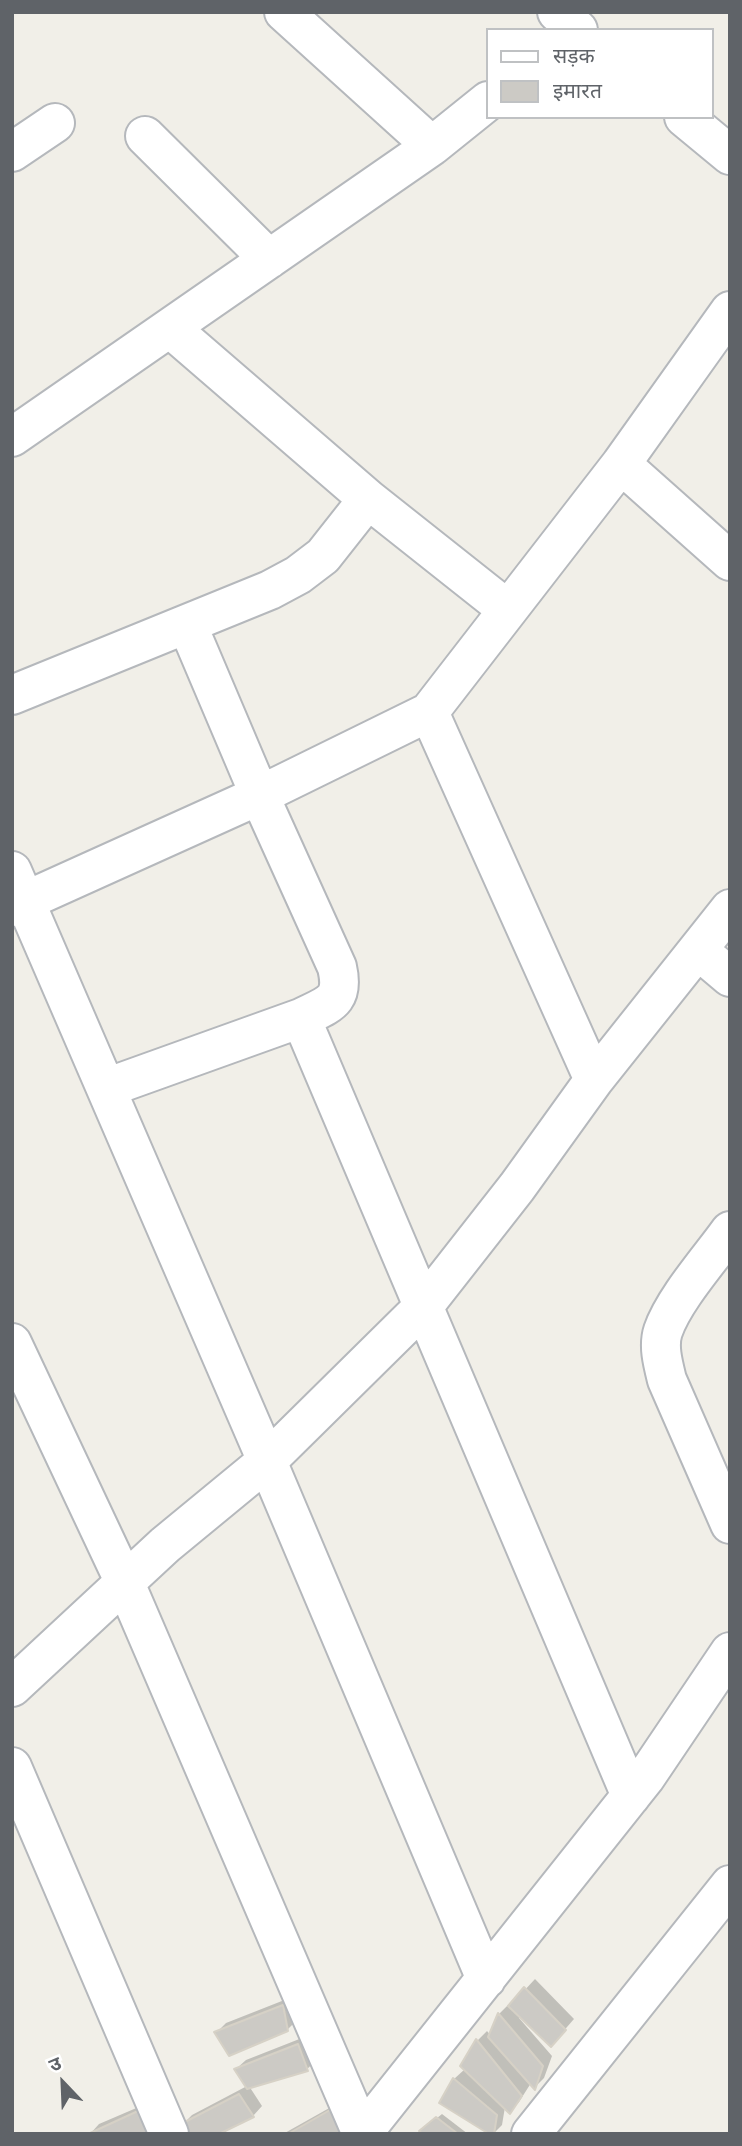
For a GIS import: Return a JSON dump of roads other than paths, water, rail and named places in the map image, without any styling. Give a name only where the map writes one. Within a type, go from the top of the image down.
[{"type":"street","points":[[284,12],[432,146]]},
{"type":"street","points":[[557,12],[576,28]]},
{"type":"street","points":[[12,438],[432,146],[486,103]]},
{"type":"street","points":[[686,119],[730,155]]},
{"type":"street","points":[[12,152],[55,123]]},
{"type":"street","points":[[145,136],[269,259]]},
{"type":"street","points":[[486,1979],[106,1088],[17,893],[260,795],[429,712],[621,464],[730,311]]},
{"type":"street","points":[[170,328],[368,499],[508,610]]},
{"type":"street","points":[[621,464],[730,561]]},
{"type":"street","points":[[12,695],[270,590],[298,575],[323,556],[368,499]]},
{"type":"street","points":[[106,1088],[301,1018],[332,1001],[341,984],[337,967],[187,624]]},
{"type":"street","points":[[429,712],[594,1080]]},
{"type":"street","points":[[12,1687],[165,1545],[267,1461],[423,1307],[517,1187],[594,1080],[730,909]]},
{"type":"street","points":[[698,950],[730,977]]},
{"type":"street","points":[[301,1018],[631,1796]]},
{"type":"street","points":[[730,1231],[676,1307],[663,1333],[661,1357],[667,1380],[730,1524]]},
{"type":"street","points":[[12,1343],[125,1583],[362,2134],[631,1796],[730,1652]]},
{"type":"street","points":[[12,1767],[169,2134]]},
{"type":"street","points":[[531,2134],[730,1885]]}]
